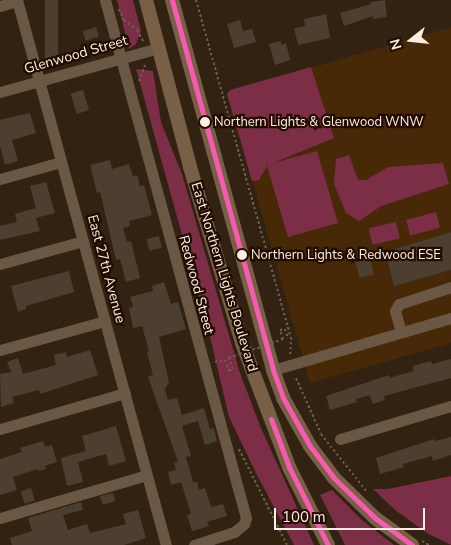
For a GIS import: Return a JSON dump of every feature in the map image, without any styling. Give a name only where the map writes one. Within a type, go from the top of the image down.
[{"type":"main road","name":"East Northern Lights Boulevard","points":[[146,0],[190,167],[242,343],[290,467],[328,545]]},
{"type":"main road","name":"East Northern Lights Boulevard","points":[[172,0],[273,370],[283,398],[310,446],[350,494],[375,518],[417,542]]},
{"type":"street","name":"Redwood Street","points":[[104,0],[246,518],[244,524],[234,532],[194,545]]},
{"type":"street","points":[[0,6],[17,1]]},
{"type":"street","name":"East 27th Avenue","points":[[17,1],[166,545]]},
{"type":"street","name":"Glenwood Street","points":[[0,92],[159,48]]},
{"type":"street","points":[[0,179],[61,162]]},
{"type":"street","points":[[0,264],[83,241]]},
{"type":"street","points":[[401,332],[395,311],[399,304],[451,287]]},
{"type":"street","points":[[273,370],[451,318]]},
{"type":"street","points":[[0,350],[105,320]]},
{"type":"street","points":[[0,429],[125,393]]},
{"type":"street","points":[[340,439],[451,406]]},
{"type":"street","points":[[0,518],[147,475]]},
{"type":"path","points":[[196,0],[291,337],[290,357]]},
{"type":"path","points":[[117,4],[124,20],[137,30],[143,40]]},
{"type":"path","points":[[213,363],[225,360],[229,371],[233,369],[229,358],[284,339],[280,330],[285,329],[288,338]]},
{"type":"path","points":[[296,378],[320,434],[353,472],[368,494]]},
{"type":"path","points":[[417,542],[429,545]]},
{"type":"shaded area","points":[[117,0],[133,0],[141,31],[136,44],[129,49]]},
{"type":"shaded area","points":[[451,27],[451,232],[385,252],[394,286],[451,270],[451,343],[310,383],[227,92]]},
{"type":"shaded area","points":[[311,67],[334,138],[273,163],[317,151],[338,223],[288,237],[267,166],[259,180],[252,181],[227,94],[230,90]]},
{"type":"shaded area","points":[[136,69],[153,71],[161,122],[182,174],[240,373],[261,428],[314,545],[294,545],[229,417],[209,332]]},
{"type":"shaded area","points":[[349,155],[358,180],[366,180],[388,167],[443,163],[449,184],[381,206],[359,221],[346,213],[334,184],[336,159]]},
{"type":"shaded area","points":[[436,212],[440,227],[410,235],[406,220]]},
{"type":"shaded area","points":[[396,222],[400,239],[373,245],[369,228]]},
{"type":"shaded area","points":[[451,476],[451,545],[427,533],[395,510],[373,489],[388,489]]},
{"type":"shaded area","points":[[332,490],[363,521],[394,545],[345,545],[320,495]]},
{"type":"building","points":[[45,0],[58,0],[58,62],[45,62]]},
{"type":"building","points":[[385,0],[387,17],[373,19],[373,16],[344,26],[340,13],[371,4],[371,2]]},
{"type":"building","points":[[326,14],[330,38],[298,45],[294,28],[305,26],[304,19]]},
{"type":"building","points":[[240,20],[243,31],[252,29],[256,42],[234,48],[227,24]]},
{"type":"building","points":[[96,27],[99,37],[86,41],[83,31]]},
{"type":"building","points":[[281,41],[282,45],[286,43],[290,60],[275,65],[269,44]]},
{"type":"building","points":[[83,90],[89,110],[77,114],[71,94]]},
{"type":"building","points":[[30,113],[36,133],[12,140],[18,161],[5,165],[0,146],[0,120]]},
{"type":"building","points":[[110,160],[112,169],[129,164],[133,176],[137,175],[140,186],[144,185],[152,215],[129,221],[130,226],[123,228],[127,242],[131,241],[140,278],[126,282],[120,259],[116,260],[100,192],[97,193],[90,165]]},
{"type":"building","points":[[46,182],[55,213],[36,218],[40,231],[0,240],[0,226],[17,222],[15,214],[36,208],[30,186]]},
{"type":"building","points":[[451,232],[451,270],[394,286],[385,252]]},
{"type":"building","points":[[159,236],[162,248],[149,251],[146,239]]},
{"type":"building","points":[[369,253],[374,274],[359,278],[354,256]]},
{"type":"building","points":[[69,271],[74,292],[26,306],[26,309],[18,312],[11,286]]},
{"type":"building","points":[[164,282],[171,304],[178,302],[186,329],[159,337],[169,382],[165,389],[168,400],[177,398],[182,415],[204,408],[210,429],[214,428],[217,441],[205,445],[198,421],[182,426],[191,456],[186,457],[193,482],[197,482],[199,490],[205,488],[211,507],[223,504],[227,516],[207,522],[209,526],[192,531],[187,515],[191,514],[181,482],[171,485],[168,472],[176,470],[174,463],[178,462],[148,377],[153,375],[142,326],[133,328],[129,308],[133,307],[130,297],[153,291],[152,286]]},
{"type":"building","points":[[90,350],[98,375],[40,394],[39,390],[12,397],[14,403],[1,407],[0,374],[11,372],[7,362],[18,358],[23,374],[56,365],[54,355],[66,352],[67,357]]},
{"type":"building","points":[[451,359],[451,378],[384,396],[385,400],[373,404],[370,395],[356,399],[357,402],[330,410],[326,396],[389,375],[389,378],[414,371],[413,366],[431,361],[432,364]]},
{"type":"building","points":[[116,426],[126,461],[109,466],[106,454],[78,462],[83,482],[67,486],[61,458],[86,451],[82,436]]},
{"type":"building","points":[[451,437],[451,455],[433,461],[432,456],[403,464],[404,467],[380,474],[376,458],[434,439],[435,441]]},
{"type":"building","points":[[43,441],[45,447],[52,445],[57,462],[45,466],[46,469],[39,471],[38,469],[13,477],[17,490],[0,495],[0,459],[22,452],[20,448]]},
{"type":"building","points":[[31,488],[35,500],[25,504],[21,491]]},
{"type":"building","points":[[113,493],[115,501],[103,505],[100,496]]},
{"type":"building","points":[[81,502],[83,510],[63,515],[68,530],[87,524],[90,533],[126,524],[123,514],[138,510],[146,538],[124,545],[12,545],[10,538],[32,531],[28,518]]},
{"type":"transit line","points":[[172,0],[273,370],[283,398],[310,446],[334,478],[375,518],[412,545]]},
{"type":"transit line","points":[[271,419],[289,467],[328,545]]},
{"type":"place","name":"Northern Lights & Glenwood WNW","points":[[205,122]]},
{"type":"place","name":"Northern Lights & Redwood ESE","points":[[242,255]]}]
